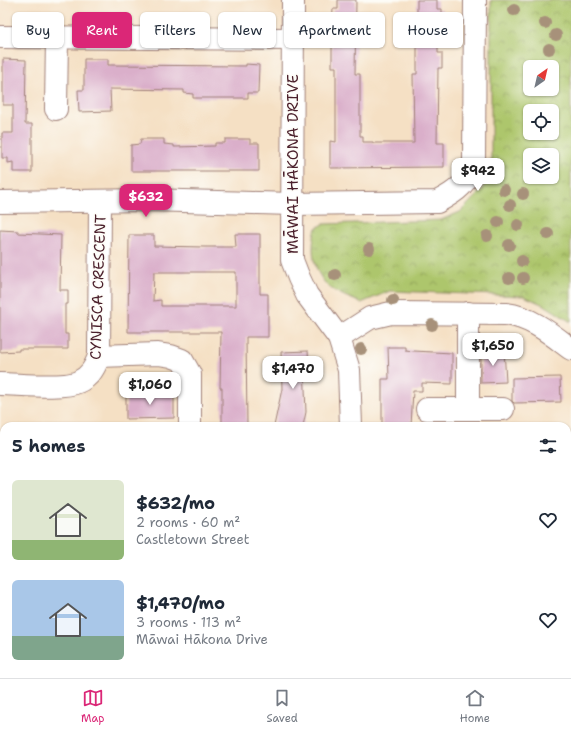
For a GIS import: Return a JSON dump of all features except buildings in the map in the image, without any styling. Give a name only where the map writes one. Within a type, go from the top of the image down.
[{"type":"street","name":"MĀWAI HĀKONA DRIVE","points":[[293,0],[293,12]]},
{"type":"street","points":[[0,202],[100,202],[149,200],[292,204],[437,202],[456,192],[470,174],[474,161],[475,0]]},
{"type":"street","points":[[0,37],[12,37]]},
{"type":"street","points":[[64,37],[284,39]]},
{"type":"street","points":[[56,109],[57,48]]},
{"type":"street","name":"MĀWAI HĀKONA DRIVE","points":[[293,48],[292,260],[298,278],[307,295],[339,338],[349,370],[349,421]]},
{"type":"street","name":"CYNISCA CRESCENT","points":[[0,384],[58,385],[78,382],[88,376],[96,367],[99,356],[100,202]]},
{"type":"street","points":[[339,338],[355,327],[380,315],[391,313],[468,313],[519,315],[533,322],[571,349]]},
{"type":"street","points":[[468,313],[468,409]]},
{"type":"street","points":[[99,356],[116,354],[158,354],[171,356],[182,360],[190,374],[190,422]]},
{"type":"street","points":[[427,410],[503,409]]},
{"type":"green space","points":[[491,0],[571,0],[571,322],[546,306],[524,296],[390,291],[361,303],[335,291],[328,286],[318,272],[313,254],[316,228],[324,224],[441,220],[460,212],[483,189],[491,164]]}]
